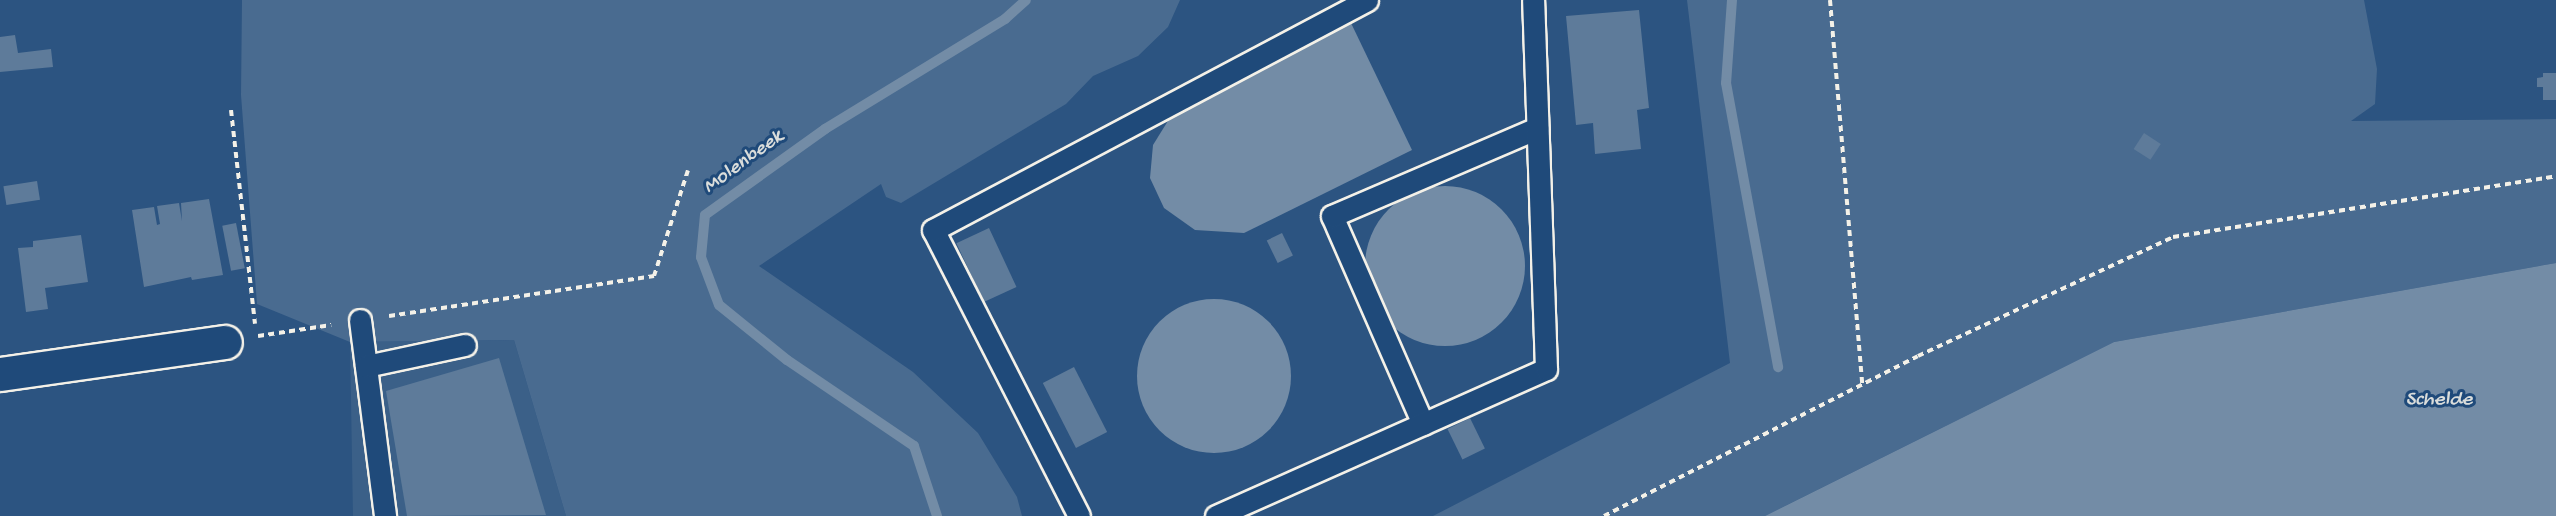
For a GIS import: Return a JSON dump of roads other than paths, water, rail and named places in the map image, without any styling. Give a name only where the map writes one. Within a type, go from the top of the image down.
[{"type":"street","points":[[0,374],[225,342]]},
{"type":"lane","points":[[1079,516],[933,230],[1367,0]]},
{"type":"lane","points":[[1216,516],[1545,369],[1533,0]]},
{"type":"lane","points":[[1422,424],[1332,216],[1538,128]]},
{"type":"lane","points":[[360,320],[385,516]]},
{"type":"lane","points":[[366,366],[465,345]]},
{"type":"water","points":[[1351,23],[1412,150],[1244,233],[1195,230],[1164,208],[1150,178],[1153,145],[1171,116],[1204,90]]},
{"type":"water","points":[[1445,186],[1476,192],[1502,209],[1519,235],[1525,266],[1519,297],[1502,323],[1476,340],[1445,346],[1414,340],[1388,323],[1371,297],[1365,266],[1371,235],[1388,209],[1414,192]]},
{"type":"water","name":"Schelde","points":[[2556,263],[2556,516],[1765,516],[2114,342]]},
{"type":"water","points":[[1214,299],[1244,304],[1269,321],[1286,346],[1291,376],[1286,406],[1269,431],[1244,448],[1214,453],[1184,448],[1159,431],[1142,406],[1137,376],[1142,346],[1159,321],[1184,304]]},
{"type":"waterway","name":"Molenbeek","points":[[937,516],[914,446],[787,360],[719,305],[701,257],[705,215],[825,129],[1005,19],[1026,0]]},
{"type":"waterway","points":[[1732,0],[1726,83],[1778,367]]}]
